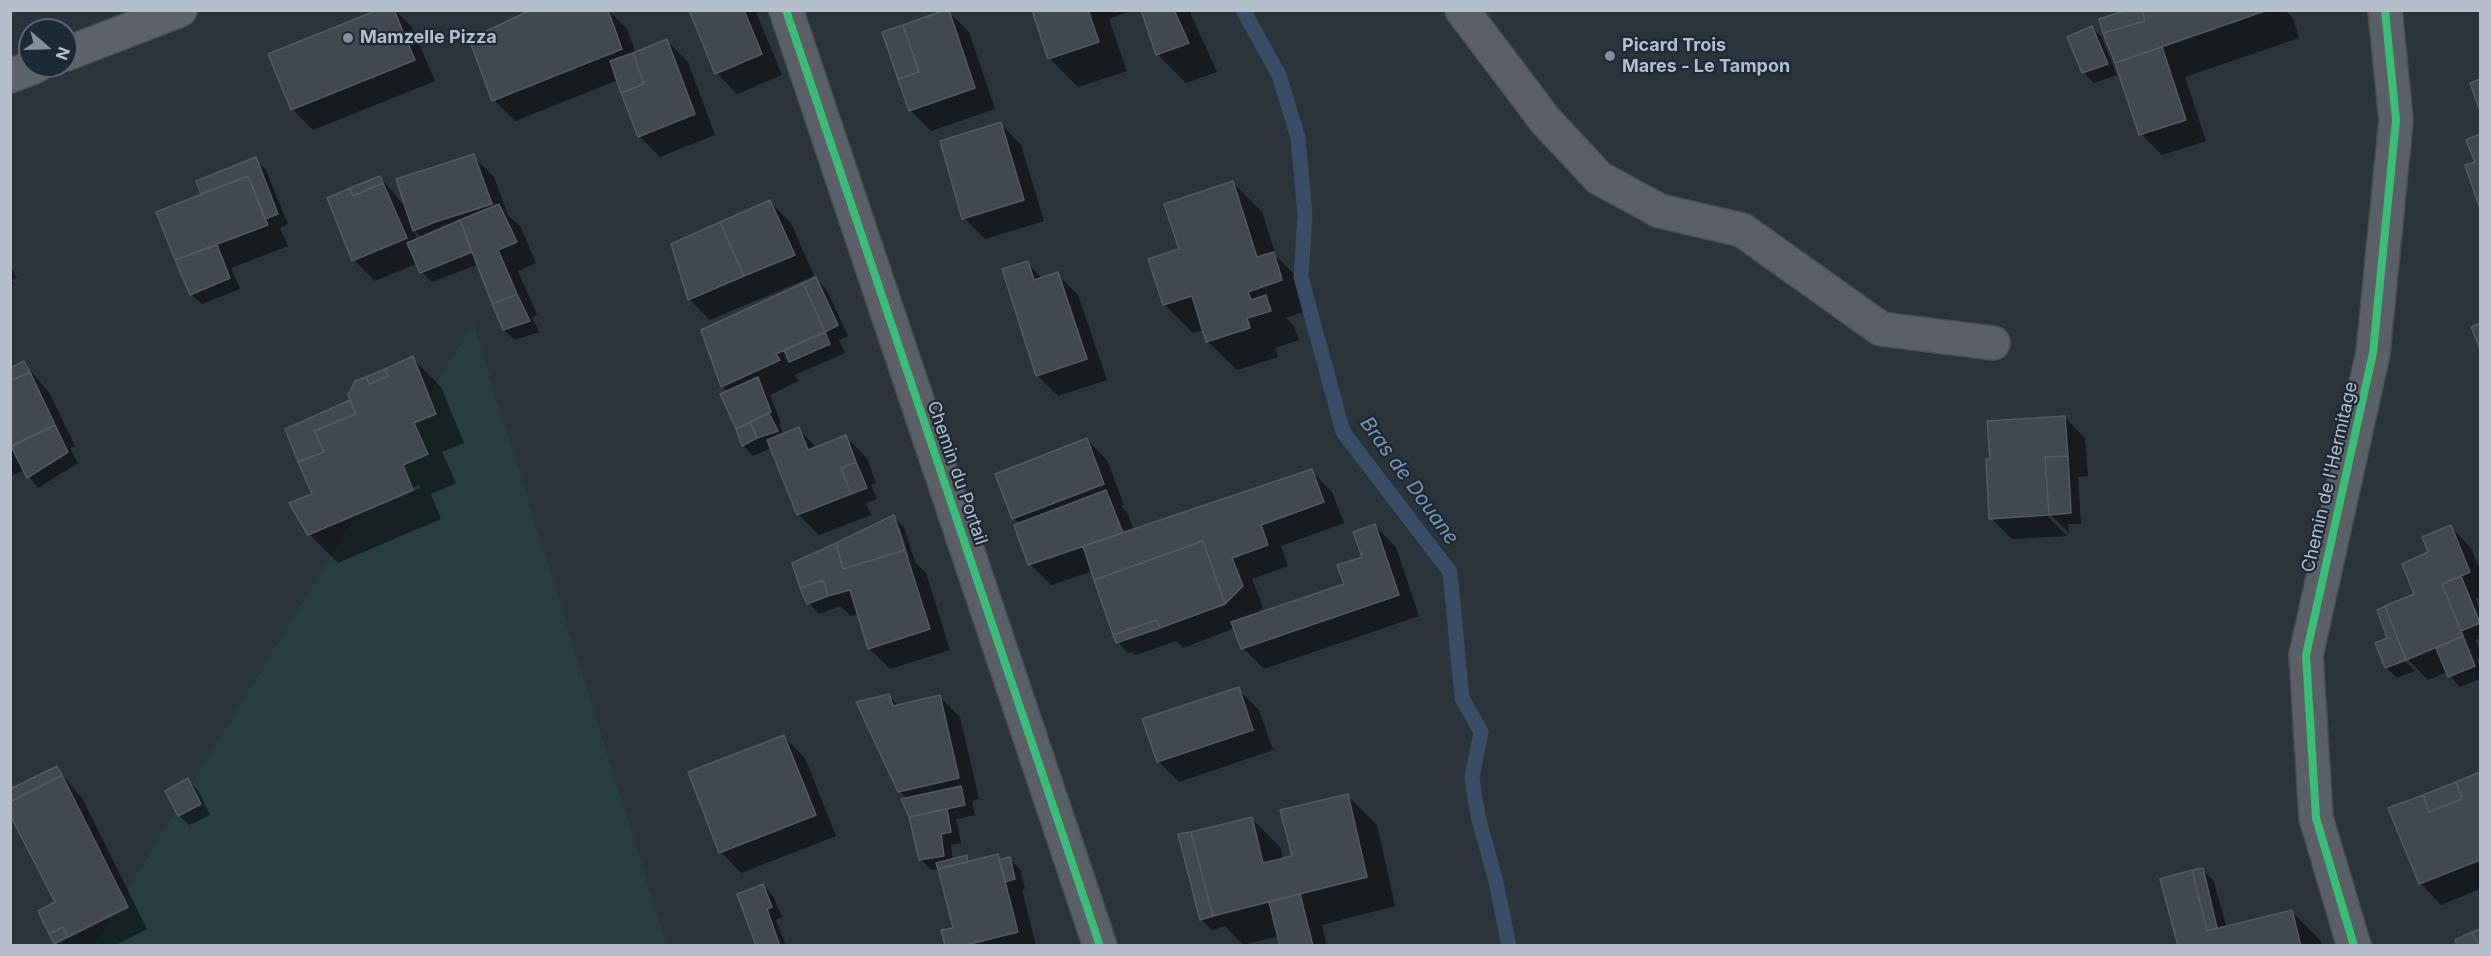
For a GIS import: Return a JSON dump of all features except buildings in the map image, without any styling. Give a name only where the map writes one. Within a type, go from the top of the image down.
[{"type":"main road","points":[[78,49],[180,10]]},
{"type":"street","name":"Chemin du Portail","points":[[786,10],[1100,945]]},
{"type":"street","points":[[1462,10],[1545,120],[1599,178],[1660,211],[1742,230],[1881,328],[1993,343]]},
{"type":"street","name":"Chemin de l'Hermitage","points":[[2354,945],[2316,818],[2306,655],[2373,353],[2396,120],[2385,10]]},
{"type":"green space","points":[[473,323],[667,945],[94,945]]},
{"type":"waterway","name":"Bras de Douane","points":[[1243,10],[1279,75],[1298,138],[1305,215],[1301,277],[1343,432],[1450,572],[1462,698],[1481,732],[1472,778],[1478,816],[1496,882],[1509,946]]},
{"type":"cycle path","points":[[786,10],[1100,946]]},
{"type":"cycle path","points":[[2354,946],[2316,818],[2306,655],[2373,353],[2396,120],[2385,10]]},
{"type":"place","name":"Mamzelle Pizza","points":[[348,38]]},
{"type":"place","name":"Picard Trois Mares - Le Tampon","points":[[1610,56]]}]
